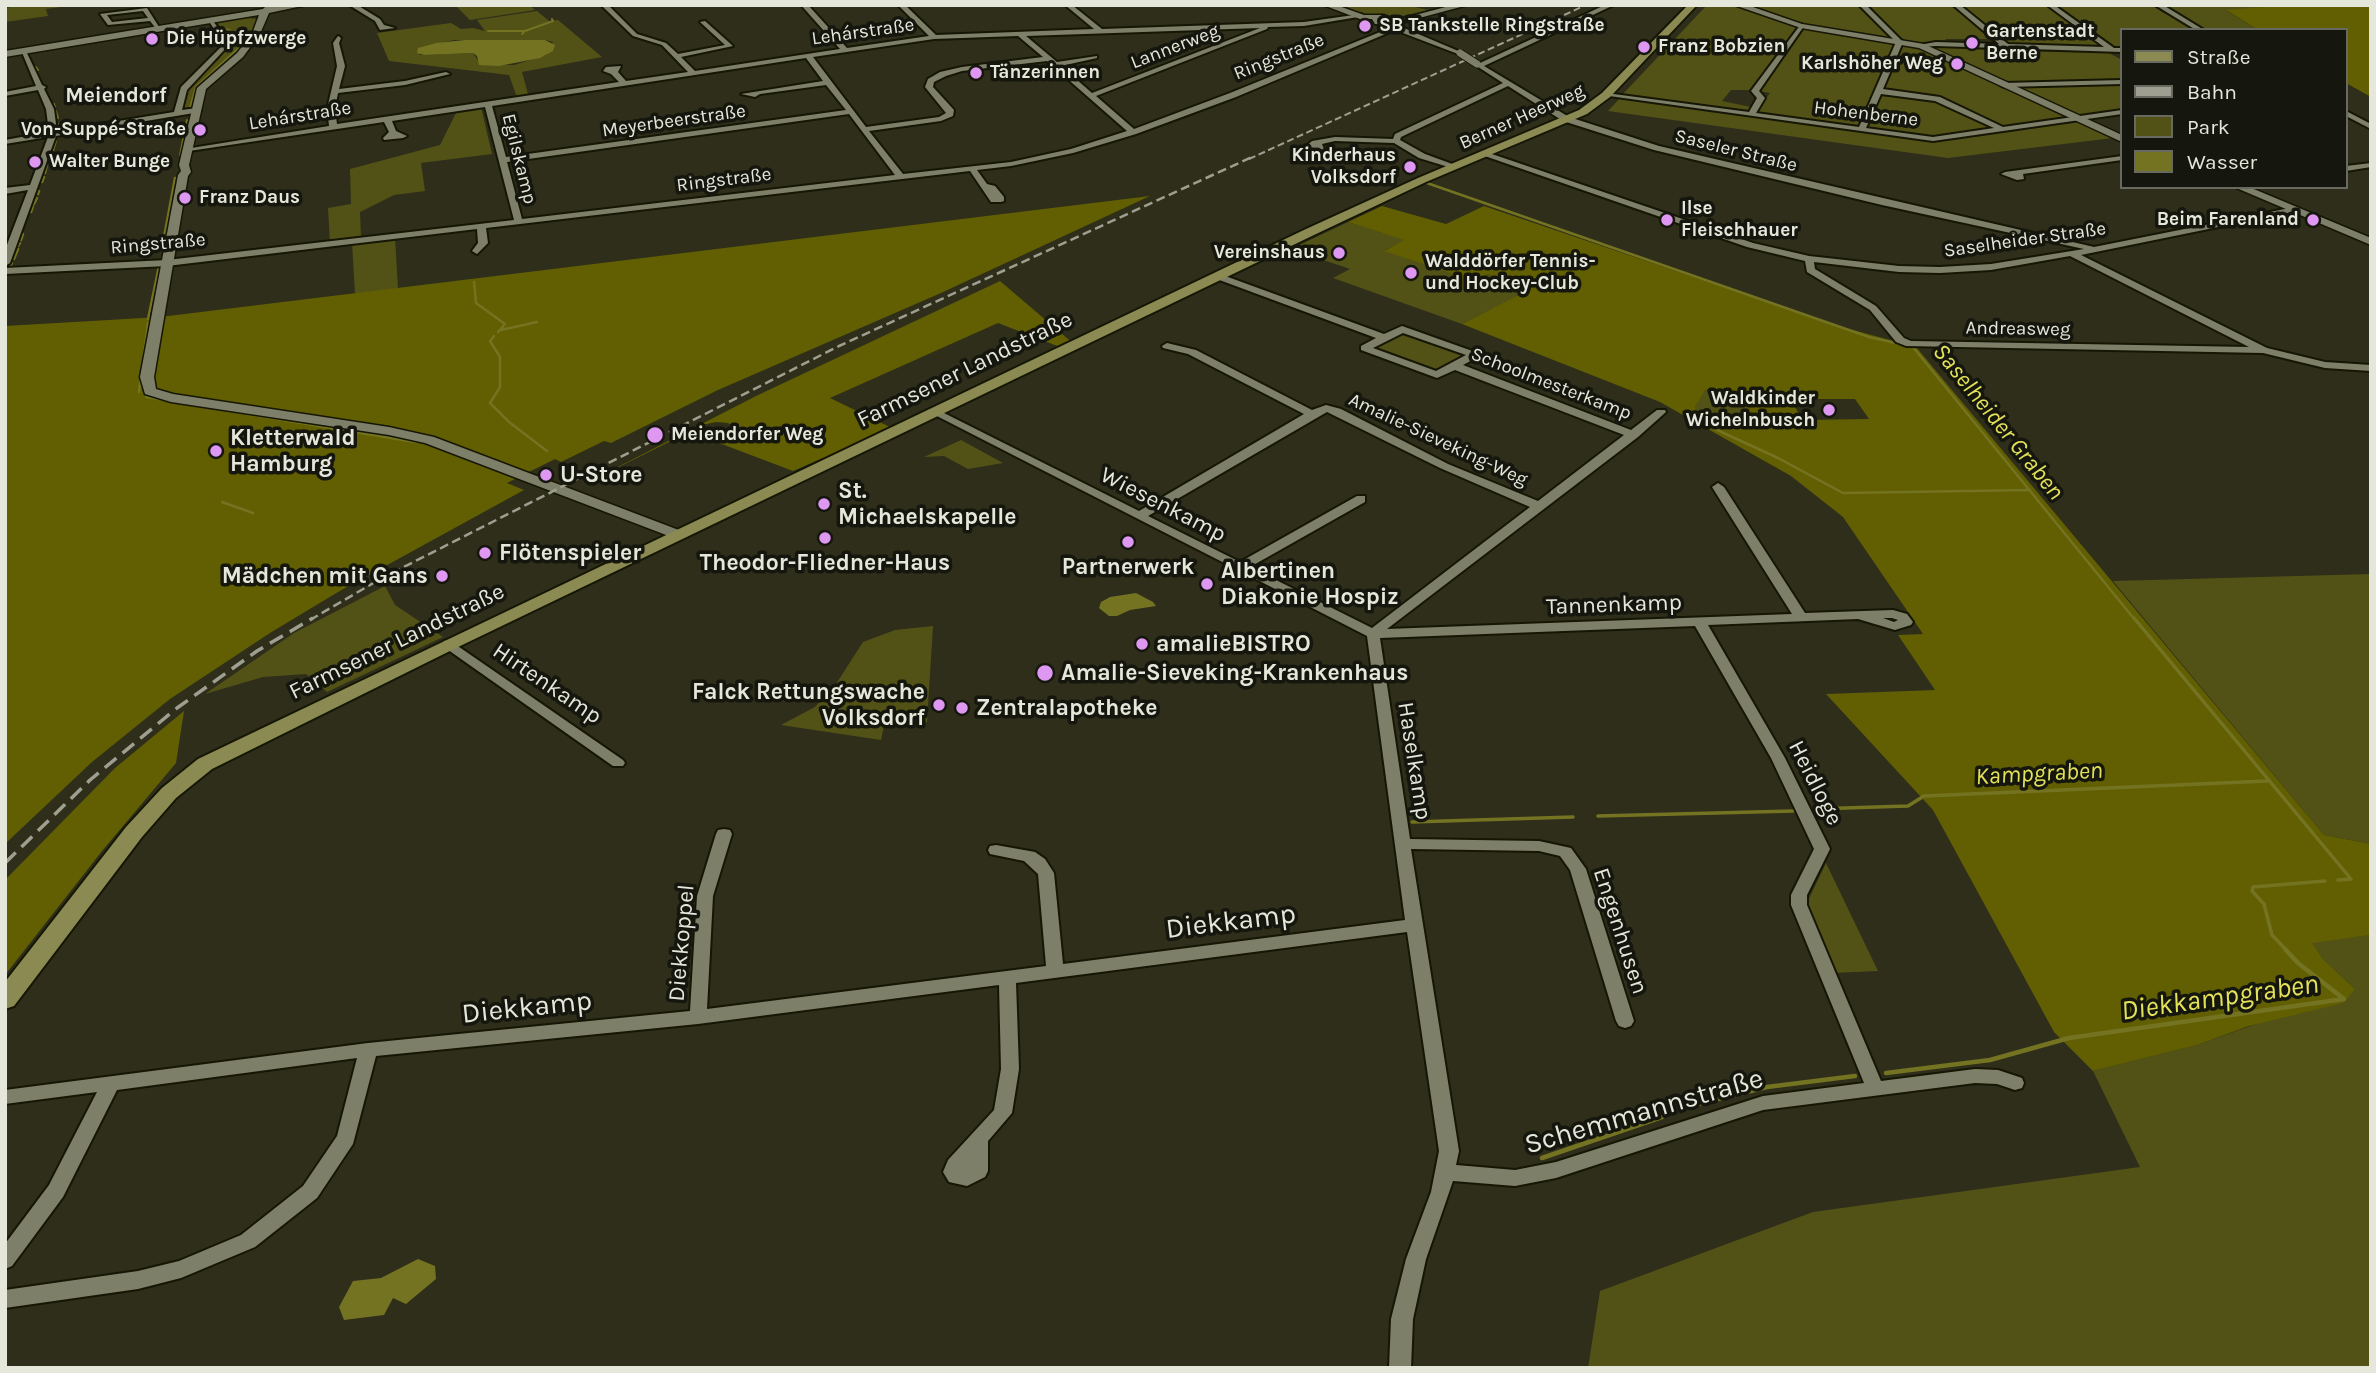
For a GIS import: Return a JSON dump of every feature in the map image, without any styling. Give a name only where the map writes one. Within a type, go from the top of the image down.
[{"type":"main road","name":"Berner Heerweg","points":[[1422,180],[1590,108],[1606,95],[1687,7]]},
{"type":"main road","name":"Farmsener Landstraße","points":[[5,1000],[134,832],[183,780],[205,764],[449,644],[1422,180]]},
{"type":"street","points":[[5,54],[303,5]]},
{"type":"street","points":[[352,5],[378,20],[381,27]]},
{"type":"street","points":[[604,5],[635,35],[664,44],[693,73]]},
{"type":"street","points":[[804,5],[845,50]]},
{"type":"street","points":[[901,5],[934,37]]},
{"type":"street","points":[[1068,5],[1100,31]]},
{"type":"street","name":"Saseler Straße","points":[[1328,5],[1376,19],[1378,22],[1395,23],[1460,53],[1566,119],[1657,148],[2098,249]]},
{"type":"street","points":[[1395,23],[1464,5]]},
{"type":"street","points":[[1479,64],[1611,5]]},
{"type":"street","points":[[1738,5],[1801,26],[1921,46],[2120,138]]},
{"type":"street","points":[[1862,5],[1900,41]]},
{"type":"street","points":[[1956,5],[2007,47]]},
{"type":"street","points":[[2050,5],[2120,55]]},
{"type":"street","points":[[2158,5],[2198,28]]},
{"type":"street","points":[[152,19],[110,24],[103,14],[140,8],[146,10],[159,29]]},
{"type":"street","points":[[273,8],[261,17],[261,23],[240,55],[202,88],[183,175],[147,377],[150,391],[171,398],[389,431],[429,440],[678,535]]},
{"type":"street","name":"Lehárstraße","points":[[189,151],[934,37],[1328,22],[1361,16]]},
{"type":"street","points":[[177,113],[184,89],[223,47],[222,36],[211,21]]},
{"type":"street","points":[[677,56],[730,46],[703,22]]},
{"type":"street","name":"Ringstraße","points":[[5,271],[167,263],[972,169],[1073,151],[1233,95],[1395,23]]},
{"type":"street","name":"Lannerweg","points":[[1091,96],[1265,30],[1266,25]]},
{"type":"street","points":[[1751,114],[1761,98],[1755,91],[1801,26]]},
{"type":"street","points":[[1020,34],[1133,132]]},
{"type":"street","points":[[333,127],[331,109],[341,66],[336,43],[338,38]]},
{"type":"street","points":[[1862,129],[1900,41]]},
{"type":"street","points":[[1921,46],[1936,44],[2120,50]]},
{"type":"street","points":[[5,263],[53,134],[50,110],[23,51]]},
{"type":"street","points":[[808,55],[901,177]]},
{"type":"street","points":[[1054,65],[1095,57]]},
{"type":"street","points":[[865,129],[941,119],[950,114],[950,110],[929,87],[931,81],[943,74],[962,69],[1047,59]]},
{"type":"street","points":[[614,72],[624,83]]},
{"type":"street","points":[[337,91],[405,83],[446,74]]},
{"type":"street","points":[[758,92],[829,82]]},
{"type":"street","points":[[2004,85],[2120,82]]},
{"type":"street","points":[[1396,141],[1398,136],[1509,83]]},
{"type":"street","points":[[5,94],[42,88]]},
{"type":"street","points":[[1879,91],[1937,99],[2002,129]]},
{"type":"street","name":"Hohenberne","points":[[1606,95],[1933,138],[2120,112]]},
{"type":"street","name":"Egilskamp","points":[[488,104],[519,223]]},
{"type":"street","points":[[2348,108],[2371,127]]},
{"type":"street","points":[[5,142],[197,110]]},
{"type":"street","name":"Meyerbeerstraße","points":[[502,160],[850,112]]},
{"type":"street","points":[[387,119],[393,132]]},
{"type":"street","points":[[1318,142],[1350,138],[1396,141],[1422,156],[1452,167]]},
{"type":"street","name":"Saselheider Straße","points":[[1483,154],[1750,245],[1841,264],[1940,270],[1991,267],[2098,249],[2292,209]]},
{"type":"street","points":[[2019,174],[2120,158]]},
{"type":"street","points":[[2348,169],[2371,165]]},
{"type":"street","points":[[972,169],[985,186]]},
{"type":"street","points":[[2348,169],[2371,176]]},
{"type":"street","points":[[5,191],[34,187]]},
{"type":"street","points":[[2244,189],[2371,243]]},
{"type":"street","points":[[477,251],[483,243],[481,227]]},
{"type":"street","points":[[2072,254],[2263,350],[2325,365],[2371,369]]},
{"type":"street","name":"Andreasweg","points":[[1809,259],[1810,270],[1873,308],[1900,340],[1910,344],[2263,350]]},
{"type":"street","name":"Schoolmesterkamp","points":[[1217,276],[1384,338]]},
{"type":"street","name":"Schoolmesterkamp","points":[[1402,329],[1474,355],[1437,376],[1364,348],[1384,338],[1402,329]]},
{"type":"street","name":"Amalie-Sieveking-Weg","points":[[1167,346],[1192,352],[1312,414],[1326,408],[1337,411],[1444,466],[1541,507]]},
{"type":"street","name":"Schoolmesterkamp","points":[[1455,366],[1634,435]]},
{"type":"street","name":"Wiesenkamp","points":[[934,412],[1373,634]]},
{"type":"street","points":[[1373,634],[1661,412]]},
{"type":"street","points":[[1139,516],[1312,414]]},
{"type":"street","points":[[1718,487],[1801,618]]},
{"type":"street","points":[[1240,567],[1360,499]]},
{"type":"street","name":"Tannenkamp","points":[[1373,634],[1857,615]]},
{"type":"street","name":"Heidloge","points":[[1700,622],[1778,758],[1822,849],[1800,895],[1799,905],[1875,1088]]},
{"type":"street","name":"Haselkamp","points":[[1373,634],[1449,1151],[1447,1172]]},
{"type":"street","name":"Hirtenkamp","points":[[449,644],[618,763]]},
{"type":"street","name":"Diekkoppel","points":[[698,1017],[705,896],[724,834]]},
{"type":"street","name":"Engenhusen","points":[[1404,844],[1539,846],[1565,852],[1578,869],[1625,1021]]},
{"type":"street","points":[[996,850],[1029,856],[1040,863],[1046,873],[1055,972]]},
{"type":"street","name":"Diekkamp","points":[[5,1097],[368,1050],[698,1017],[1414,925]]},
{"type":"street","points":[[979,1138],[1003,1113],[1010,1069],[1007,978]]},
{"type":"street","points":[[5,1298],[138,1280],[181,1269],[248,1241],[310,1192],[346,1138],[368,1050]]},
{"type":"street","name":"Schemmannstraße","points":[[1447,1172],[1515,1178],[1556,1170],[1763,1103],[1975,1076],[1998,1077],[2015,1083]]},
{"type":"street","points":[[5,1260],[56,1191],[111,1084]]},
{"type":"street","points":[[1400,1368],[1402,1320],[1416,1259],[1447,1172]]},
{"type":"green space","points":[[24,5],[76,5],[46,9],[48,16],[5,22],[5,8]]},
{"type":"green space","points":[[455,5],[529,5],[535,10],[470,20]]},
{"type":"green space","points":[[1333,5],[1406,5],[1428,10],[1402,16],[1367,15]]},
{"type":"green space","points":[[1707,5],[1732,5],[1797,27],[1751,90],[1731,90],[1722,101],[1751,107],[1748,113],[1622,95]]},
{"type":"green space","points":[[1772,5],[1859,5],[1892,38],[1815,27],[1753,8]]},
{"type":"green space","points":[[1865,5],[1953,5],[1993,39],[1945,39],[1949,43],[1924,44],[1903,40]]},
{"type":"green space","points":[[1960,5],[2046,5],[2105,48],[2011,46]]},
{"type":"green space","points":[[2053,5],[2151,5],[2190,28],[2120,28],[2120,49],[2113,49]]},
{"type":"green space","points":[[2163,5],[2289,5],[2227,11],[2255,28],[2203,28]]},
{"type":"green space","points":[[537,11],[549,21],[558,20],[602,57],[522,72],[529,98],[518,100],[509,75],[389,61],[377,33],[451,23],[461,29],[485,31],[477,20]],"holes":[[[454,40],[553,42],[546,55],[514,65],[481,65],[473,53],[420,55],[418,50]]]},
{"type":"green space","points":[[239,17],[257,19],[256,28],[235,56],[200,86],[192,109],[179,110],[188,87],[219,59],[224,50],[225,35],[217,22]]},
{"type":"green space","points":[[1805,28],[1896,42],[1859,128],[1755,113],[1770,93],[1759,91]]},
{"type":"green space","points":[[1904,44],[1925,50],[2066,118],[2002,127],[1941,99],[1884,91]]},
{"type":"green space","points":[[1937,45],[2007,51],[2107,52],[2120,59],[2120,80],[2006,83],[1935,50]]},
{"type":"green space","points":[[2120,83],[2120,111],[2079,117],[2014,87]]},
{"type":"green space","points":[[1882,93],[1931,99],[1995,129],[1929,137],[1868,129]]},
{"type":"green space","points":[[1620,98],[1934,140],[2074,121],[2113,138],[1948,158],[1608,111]]},
{"type":"green space","points":[[481,107],[492,154],[421,163],[425,191],[394,195],[360,212],[361,237],[330,244],[328,208],[351,204],[350,169],[440,145],[457,111]]},
{"type":"green space","points":[[1348,222],[1405,240],[1385,250],[1482,277],[1488,274],[1531,289],[1462,324],[1333,278],[1350,269],[1291,249]]},
{"type":"green space","points":[[395,237],[398,289],[355,294],[352,242]]},
{"type":"green space","points":[[1403,330],[1472,355],[1437,375],[1367,348]]},
{"type":"green space","points":[[1704,390],[1748,395],[1750,406],[1747,421],[1695,415],[1695,407]]},
{"type":"green space","points":[[961,440],[1003,463],[968,469],[944,456],[924,457]]},
{"type":"green space","points":[[2371,574],[2371,844],[2324,835],[2113,581]]},
{"type":"green space","points":[[385,586],[395,605],[443,637],[327,692],[306,674],[263,677],[205,694],[294,633]]},
{"type":"green space","points":[[933,626],[927,722],[897,722],[884,726],[881,740],[781,725],[815,707],[836,684],[863,642],[895,630]]},
{"type":"green space","points":[[1826,863],[1878,971],[1833,973],[1804,909]]},
{"type":"green space","points":[[2371,935],[2371,1368],[1588,1368],[1600,1291],[1813,1212],[2140,1167],[2093,1071],[2197,1045],[2355,989],[2323,959],[2311,942]]},
{"type":"shaded area","points":[[2289,5],[2371,5],[2371,97],[2348,84],[2348,28],[2255,28],[2226,10]]},
{"type":"shaded area","points":[[1150,196],[941,293],[718,390],[611,443],[604,441],[561,462],[555,459],[507,483],[524,490],[338,592],[170,699],[92,762],[5,844],[5,326],[160,317]]},
{"type":"shaded area","points":[[1382,206],[1446,224],[1484,206],[1838,326],[1916,347],[2324,835],[2371,844],[2371,935],[2312,943],[2323,959],[2355,989],[2343,1003],[2249,1026],[2197,1045],[2093,1071],[2054,1032],[1933,810],[1826,694],[1935,690],[1898,635],[1923,634],[1843,517],[1791,476],[1660,402],[1462,324],[1530,289],[1488,274],[1482,277],[1473,274],[1466,278],[1384,251],[1404,240],[1348,222]],"holes":[[[1705,390],[1747,395],[1750,406],[1747,420],[1695,415],[1695,407]],[[1790,399],[1855,399],[1869,419],[1803,420]]]},
{"type":"shaded area","points":[[1000,281],[1075,345],[1065,349],[998,323],[830,398],[892,428],[793,471],[719,443],[734,434],[736,429],[728,423],[716,422],[703,425],[577,488],[756,396]]},
{"type":"shaded area","points":[[184,711],[176,763],[102,851],[5,975],[5,880],[115,768]]},
{"type":"water","points":[[465,40],[545,40],[555,45],[553,51],[540,58],[499,66],[479,65],[477,56],[473,53],[417,53],[418,48],[436,43]]},
{"type":"water","points":[[1136,593],[1156,606],[1130,610],[1117,616],[1109,616],[1099,608],[1101,602],[1110,597]]},
{"type":"water","points":[[418,1259],[435,1266],[436,1279],[406,1304],[393,1298],[384,1315],[344,1320],[339,1307],[353,1281],[381,1278]]},
{"type":"waterway","points":[[525,31],[553,21],[552,19]]},
{"type":"waterway","points":[[223,28],[237,33],[243,41]]},
{"type":"waterway","points":[[488,31],[525,31]]},
{"type":"waterway","points":[[522,34],[525,31]]},
{"type":"waterway","points":[[190,108],[196,87],[241,46]]},
{"type":"waterway","points":[[56,111],[58,118]]},
{"type":"waterway","points":[[180,155],[187,120]]},
{"type":"waterway","points":[[59,124],[60,130]]},
{"type":"waterway","points":[[53,151],[56,141]]},
{"type":"waterway","points":[[50,158],[52,154]]},
{"type":"waterway","points":[[45,173],[47,165]]},
{"type":"waterway","points":[[42,182],[44,177]]},
{"type":"waterway","points":[[162,248],[175,178]]},
{"type":"waterway","name":"Saselheider Graben","points":[[1427,183],[1869,337],[1913,347],[2029,490]]},
{"type":"waterway","points":[[34,204],[37,198]]},
{"type":"waterway","points":[[31,212],[33,206]]},
{"type":"waterway","points":[[21,240],[23,234]]},
{"type":"waterway","points":[[14,259],[18,249]]},
{"type":"waterway","points":[[10,267],[12,263]]},
{"type":"waterway","points":[[148,319],[159,266]]},
{"type":"waterway","points":[[474,282],[476,303],[505,324],[498,332]]},
{"type":"waterway","points":[[501,330],[537,322]]},
{"type":"waterway","points":[[139,392],[148,323]]},
{"type":"waterway","points":[[494,336],[490,341],[500,357],[500,387],[490,403],[509,422],[547,451]]},
{"type":"waterway","points":[[146,397],[415,442]]},
{"type":"waterway","points":[[1689,417],[1778,458],[1843,493],[2029,490]]},
{"type":"waterway","name":"Saselheider Graben","points":[[2029,490],[2135,620]]},
{"type":"waterway","points":[[222,502],[253,513]]},
{"type":"waterway","name":"Saselheider Graben","points":[[2134,618],[2351,879],[2338,880]]},
{"type":"waterway","name":"Kampgraben","points":[[1814,809],[1908,806],[1924,796],[2268,781]]},
{"type":"waterway","name":"Kampgraben","points":[[1598,816],[1793,811]]},
{"type":"waterway","name":"Kampgraben","points":[[1412,822],[1573,817]]},
{"type":"waterway","name":"Diekkampgraben","points":[[2287,951],[2272,935],[2264,904],[2252,891],[2253,887],[2325,881]]},
{"type":"waterway","name":"Diekkampgraben","points":[[1886,1073],[1990,1060],[2069,1038],[2344,999],[2298,963],[2285,949]]},
{"type":"waterway","name":"Diekkampgraben","points":[[1682,1108],[1767,1087],[1855,1076]]},
{"type":"waterway","name":"Diekkampgraben","points":[[1542,1158],[1662,1117]]},
{"type":"railway","points":[[1249,159],[1586,5]]},
{"type":"railway","points":[[310,620],[382,578],[839,346],[1252,157]]},
{"type":"railway","points":[[5,863],[90,780],[177,708],[257,651],[313,618]]},
{"type":"place","name":"SB Tankstelle Ringstraße","points":[[1365,26]]},
{"type":"place","name":"Die Hüpfzwerge","points":[[152,39]]},
{"type":"place","name":"Gartenstadt Berne","points":[[1972,43]]},
{"type":"place","name":"Franz Bobzien","points":[[1644,47]]},
{"type":"place","name":"Karlshöher Weg","points":[[1957,64]]},
{"type":"place","name":"Tänzerinnen","points":[[976,73]]},
{"type":"place","name":"Von-Suppé-Straße","points":[[200,130]]},
{"type":"place","name":"Walter Bunge","points":[[35,162]]},
{"type":"place","name":"Kinderhaus Volksdorf","points":[[1410,167]]},
{"type":"place","name":"Franz Daus","points":[[185,198]]},
{"type":"place","name":"Ilse Fleischhauer","points":[[1667,220]]},
{"type":"place","name":"Beim Farenland","points":[[2313,220]]},
{"type":"place","name":"Vereinshaus","points":[[1339,253]]},
{"type":"place","name":"Walddörfer Tennis- und Hockey-Club","points":[[1411,273]]},
{"type":"place","name":"Waldkinder Wichelnbusch","points":[[1829,410]]},
{"type":"place","name":"Meiendorfer Weg","points":[[655,435]]},
{"type":"place","name":"Kletterwald Hamburg","points":[[216,451]]},
{"type":"place","name":"U-Store","points":[[546,475]]},
{"type":"place","name":"St. Michaelskapelle","points":[[824,504]]},
{"type":"place","name":"Theodor-Fliedner-Haus","points":[[825,538]]},
{"type":"place","name":"Partnerwerk","points":[[1128,542]]},
{"type":"place","name":"Flötenspieler","points":[[485,553]]},
{"type":"place","name":"Mädchen mit Gans","points":[[442,576]]},
{"type":"place","name":"Albertinen Diakonie Hospiz","points":[[1207,584]]},
{"type":"place","name":"amalieBISTRO","points":[[1142,644]]},
{"type":"place","name":"Amalie-Sieveking-Krankenhaus","points":[[1045,673]]},
{"type":"place","name":"Falck Rettungswache Volksdorf","points":[[939,705]]},
{"type":"place","name":"Zentralapotheke","points":[[962,708]]},
{"type":"district","name":"Meiendorf","points":[[116,96]]}]
